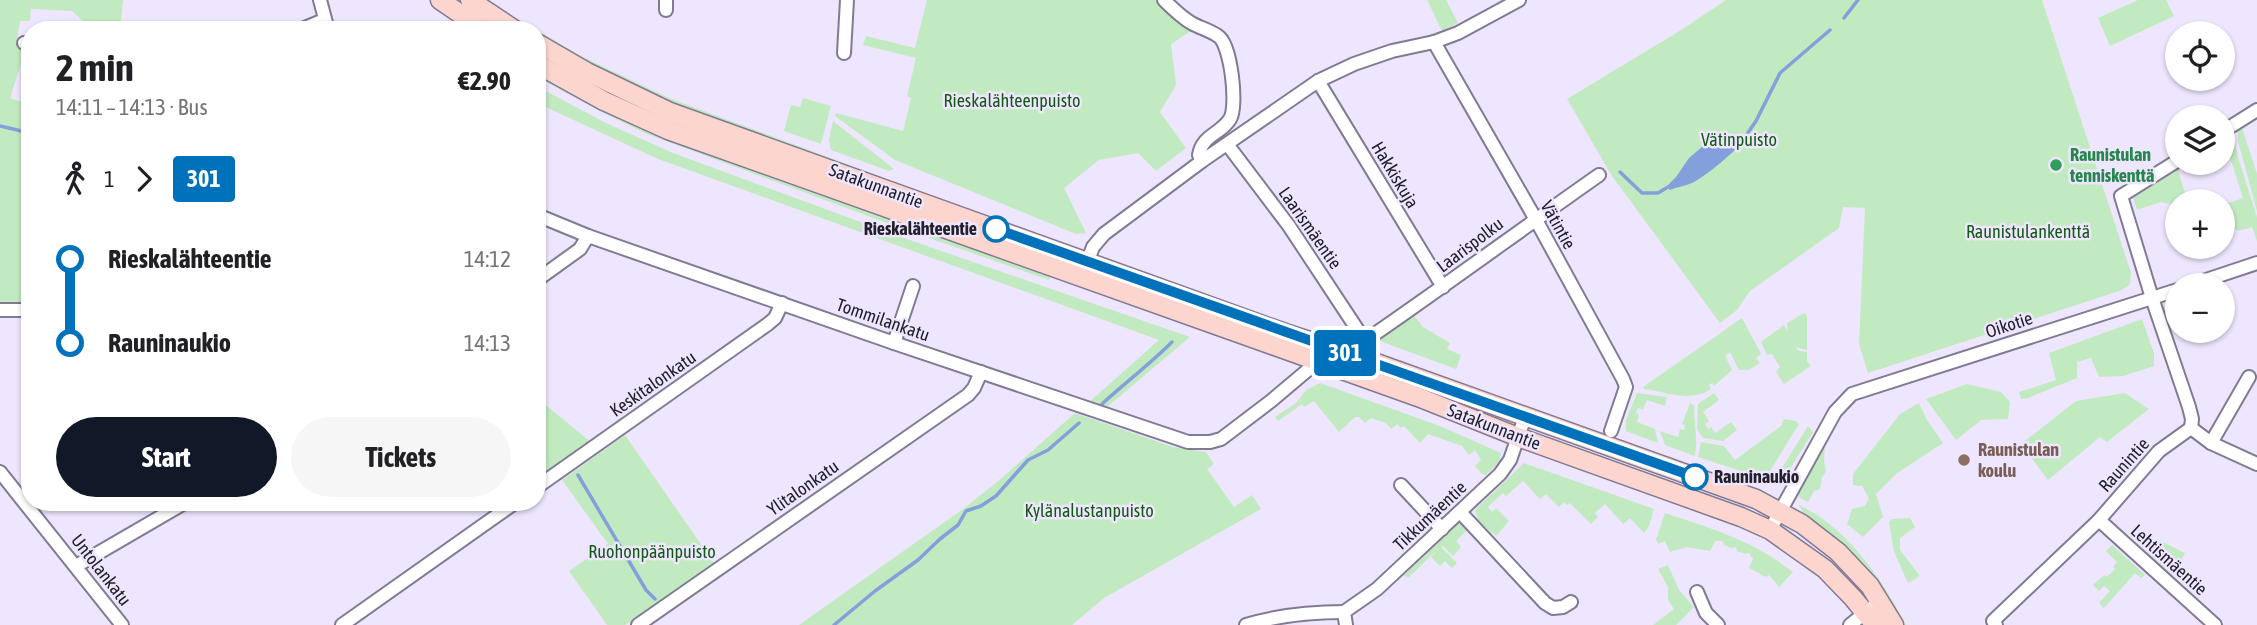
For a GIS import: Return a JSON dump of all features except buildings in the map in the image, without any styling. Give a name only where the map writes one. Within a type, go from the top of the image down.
[{"type":"main road","points":[[440,0],[471,21]]},
{"type":"main road","points":[[470,0],[502,21]]},
{"type":"main road","name":"Satakunnantie","points":[[546,48],[599,79],[670,112],[1318,361],[1770,530],[1825,569],[1873,613],[1894,625]]},
{"type":"main road","name":"Satakunnantie","points":[[546,69],[604,101],[667,130],[1084,270],[1332,349],[1744,495],[1780,510],[1812,530],[1838,552],[1860,575],[1873,613]]},
{"type":"street","points":[[320,0],[325,21]]},
{"type":"street","points":[[844,53],[848,0]]},
{"type":"street","points":[[1164,0],[1190,22],[1218,36],[1227,51],[1233,114],[1228,122],[1204,141],[1199,155],[1202,161]]},
{"type":"street","points":[[1084,270],[1093,247],[1104,234],[1202,161],[1318,81],[1354,64],[1458,33],[1519,0]]},
{"type":"street","name":"Vätintie","points":[[1434,42],[1623,379],[1626,387],[1611,431]]},
{"type":"street","name":"Hakkiskuja","points":[[1318,81],[1443,287]]},
{"type":"street","points":[[2235,124],[2257,110]]},
{"type":"street","name":"Laarismäentie","points":[[1227,144],[1289,226],[1361,335]]},
{"type":"street","points":[[2165,168],[2121,196],[2189,407],[2191,428],[2211,443],[2257,464]]},
{"type":"street","name":"Laarispolku","points":[[1361,335],[1368,338],[1599,175]]},
{"type":"street","name":"Tommilankatu","points":[[546,219],[588,236],[1188,442],[1221,439],[1318,361]]},
{"type":"street","points":[[546,274],[580,249],[588,236]]},
{"type":"street","points":[[2227,273],[2257,263]]},
{"type":"street","points":[[894,342],[914,286]]},
{"type":"street","name":"Oikotie","points":[[1780,510],[1835,412],[1852,394],[2165,294]]},
{"type":"street","name":"Keskitalonkatu","points":[[546,482],[768,324],[775,318],[782,303]]},
{"type":"street","points":[[0,310],[21,310]]},
{"type":"street","points":[[1318,361],[1332,349]]},
{"type":"street","name":"Ylitalonkatu","points":[[638,625],[968,395],[981,372]]},
{"type":"street","points":[[2211,443],[2249,377]]},
{"type":"street","name":"Tikkumäentie","points":[[1345,619],[1506,467],[1525,417]]},
{"type":"street","name":"Raunintie","points":[[1992,624],[2099,520],[2159,451],[2191,428]]},
{"type":"street","name":"Untolankatu","points":[[0,472],[21,498]]},
{"type":"street","points":[[1401,485],[1442,529]]},
{"type":"street","points":[[1770,530],[1780,510]]},
{"type":"street","name":"Untolankatu","points":[[32,511],[122,625]]},
{"type":"street","points":[[76,566],[171,511]]},
{"type":"street","points":[[342,625],[503,511]]},
{"type":"street","points":[[1460,512],[1545,603],[1553,608],[1563,607],[1571,602]]},
{"type":"street","name":"Lehtismäentie","points":[[2099,520],[2215,625]]},
{"type":"street","points":[[1697,592],[1706,613],[1718,625]]},
{"type":"street","points":[[1246,625],[1311,612],[1345,619]]},
{"type":"street","points":[[1850,625],[1873,613]]},
{"type":"green space","points":[[0,0],[123,0],[121,21],[83,21],[72,11],[31,9],[30,21],[20,21],[16,45],[21,47],[21,64],[10,98],[21,102],[21,303],[0,303]]},
{"type":"green space","name":"Rieskalähteenpuisto","points":[[927,0],[1158,0],[1191,31],[1171,44],[1176,85],[1160,112],[1186,148],[1156,171],[1138,153],[1099,160],[1064,188],[1086,233],[1076,234],[895,160],[835,116],[836,113],[903,131],[911,98],[907,96],[916,58],[863,45],[866,36],[915,48]]},
{"type":"green space","points":[[1427,0],[1446,0],[1458,23],[1442,31]]},
{"type":"green space","name":"Vätinpuisto","points":[[1726,0],[2042,0],[2131,273],[2130,284],[2122,290],[1868,373],[1859,344],[1865,208],[1843,207],[1839,228],[1750,291],[1737,310],[1720,323],[1612,176],[1567,99]]},
{"type":"green space","points":[[2138,0],[2166,0],[2174,16],[2110,46],[2098,18]]},
{"type":"green space","points":[[546,35],[581,56],[669,98],[882,177],[878,178],[667,104],[546,43]]},
{"type":"green space","points":[[546,74],[906,221],[903,229],[647,134],[546,82]]},
{"type":"green space","points":[[546,91],[606,123],[673,153],[904,238],[1190,337],[1106,408],[1088,403],[1159,340],[658,159],[546,107]]},
{"type":"green space","points":[[803,98],[831,106],[821,144],[784,131],[791,105],[800,107]]},
{"type":"green space","points":[[833,121],[894,169],[889,171],[831,150],[829,140]]},
{"type":"green space","points":[[2242,128],[2257,174],[2257,211],[2238,141],[2238,130]]},
{"type":"green space","points":[[2235,143],[2257,217],[2257,241],[2252,227],[2239,231],[2235,229],[2235,201],[2243,198],[2235,173]]},
{"type":"green space","points":[[2170,175],[2180,175],[2184,189],[2165,189],[2165,203],[2137,210],[2133,198]]},
{"type":"green space","points":[[912,224],[1051,273],[1049,280],[909,231]]},
{"type":"green space","points":[[1412,313],[1423,327],[1450,343],[1447,349],[1461,355],[1456,369],[1377,340]]},
{"type":"green space","points":[[1804,313],[1807,315],[1807,350],[1795,347],[1799,351],[1807,352],[1807,361],[1811,366],[1784,384],[1776,372],[1780,367],[1772,354],[1767,355],[1761,342],[1784,325],[1788,332],[1787,323]]},
{"type":"green space","points":[[1742,318],[1761,354],[1756,358],[1760,363],[1748,370],[1739,370],[1730,352],[1725,356],[1732,370],[1714,386],[1712,383],[1709,385],[1711,389],[1703,393],[1687,396],[1644,389],[1643,387]]},
{"type":"green space","points":[[2142,319],[2154,353],[2154,366],[2123,376],[2099,377],[2091,358],[2077,362],[2077,378],[2021,399],[2019,392],[2056,380],[2049,353]]},
{"type":"green space","points":[[1320,383],[1440,426],[1501,453],[1500,461],[1486,475],[1482,474],[1475,466],[1481,460],[1475,450],[1469,455],[1462,446],[1428,434],[1420,443],[1404,426],[1401,428],[1397,424],[1391,429],[1386,423],[1371,418],[1365,423],[1355,417],[1339,432],[1314,401],[1304,407],[1302,404],[1278,421],[1275,417],[1296,403],[1306,390]]},
{"type":"green space","points":[[1967,384],[2001,392],[2010,402],[2008,419],[1981,420],[1956,440],[1926,399]]},
{"type":"green space","points":[[1637,393],[1667,397],[1665,406],[1647,400],[1643,410],[1638,408],[1636,413],[1639,415],[1637,422],[1655,429],[1658,443],[1626,431],[1626,420]]},
{"type":"green space","points":[[1714,393],[1719,400],[1703,412],[1709,421],[1705,424],[1708,429],[1711,427],[1715,433],[1731,422],[1737,430],[1723,441],[1703,438],[1697,429],[1698,404]]},
{"type":"green space","points":[[2125,393],[2149,409],[2107,442],[2100,437],[2048,480],[2021,444],[2076,401]]},
{"type":"green space","points":[[1690,403],[1694,405],[1695,456],[1665,445],[1660,431],[1678,437],[1680,429],[1684,430],[1685,425],[1682,424]]},
{"type":"green space","points":[[1919,403],[1943,443],[1896,474],[1876,494],[1883,517],[1863,537],[1847,524],[1852,509],[1865,506],[1869,498],[1862,486],[1853,485],[1853,474],[1900,414]]},
{"type":"green space","points":[[546,405],[592,443],[584,448],[582,446],[580,451],[546,475]]},
{"type":"green space","name":"Kylänalustanpuisto","points":[[1075,413],[1173,447],[1206,452],[1214,464],[1207,469],[1234,507],[1252,495],[1261,509],[1104,598],[1072,625],[799,625],[963,509]]},
{"type":"green space","points":[[1784,419],[1799,424],[1765,479],[1698,457],[1701,442],[1724,446],[1735,460],[1781,426]]},
{"type":"green space","points":[[1808,426],[1813,432],[1779,486],[1774,483],[1775,479]]},
{"type":"green space","name":"Ruohonpäänpuisto","points":[[625,435],[714,563],[625,625],[607,625],[569,571],[608,544],[562,480]]},
{"type":"green space","points":[[1822,444],[1825,445],[1826,472],[1822,477],[1820,489],[1814,491],[1808,502],[1799,497],[1799,493]]},
{"type":"green space","points":[[1524,463],[1654,509],[1649,526],[1644,533],[1630,518],[1623,524],[1605,504],[1595,513],[1598,517],[1591,524],[1570,503],[1567,505],[1564,502],[1559,507],[1546,494],[1540,499],[1523,481],[1506,496],[1503,493],[1488,507],[1492,512],[1496,508],[1509,521],[1496,536],[1478,520],[1475,510]]},
{"type":"green space","points":[[1799,505],[1833,527],[1862,556],[1906,625],[1901,625],[1806,519]]},
{"type":"green space","points":[[1665,513],[1747,543],[1793,572],[1779,587],[1769,575],[1766,577],[1749,568],[1753,559],[1749,553],[1737,551],[1736,547],[1724,545],[1722,541],[1715,541],[1710,551],[1687,547],[1670,552],[1665,541],[1658,544],[1656,540]]},
{"type":"green space","points":[[1910,518],[1915,527],[1900,538],[1900,550],[1920,576],[1908,583],[1894,552],[1889,522],[1892,519]]},
{"type":"green space","points":[[1459,523],[1468,529],[1456,541],[1461,547],[1453,556],[1441,547],[1457,563],[1452,568],[1445,561],[1440,566],[1431,557],[1438,549],[1408,578],[1404,575]]},
{"type":"green space","points":[[2159,540],[2185,553],[2171,578],[2145,555]]},
{"type":"green space","points":[[2112,545],[2145,575],[2141,578],[2135,573],[2104,608],[2099,603],[2110,591],[2104,586],[2099,591],[2093,585],[2115,569],[2113,567],[2117,562],[2106,551]]},
{"type":"green space","points":[[1668,565],[1679,590],[1694,607],[1676,625],[1653,625],[1674,609],[1668,600],[1668,587],[1658,569]]},
{"type":"water","points":[[1743,135],[1746,139],[1741,144],[1698,180],[1670,190],[1667,186],[1689,158],[1703,146],[1722,138]]},
{"type":"waterway","points":[[1844,18],[1858,0]]},
{"type":"waterway","points":[[1745,137],[1780,73],[1830,30]]},
{"type":"waterway","points":[[0,126],[21,131]]},
{"type":"waterway","points":[[1620,172],[1642,193],[1658,193],[1668,187]]},
{"type":"waterway","points":[[1102,404],[1172,342]]},
{"type":"waterway","points":[[834,625],[918,560],[958,525],[966,511],[981,506],[996,496],[1028,460],[1048,450],[1079,423]]},
{"type":"waterway","points":[[578,475],[646,590],[655,599]]},
{"type":"bus line","name":"301","points":[[996,229],[1695,477]]},
{"type":"place","name":"Raunistulan tenniskenttä","points":[[2056,165]]},
{"type":"place","name":"Rieskalähteentie","points":[[996,229]]},
{"type":"place","name":"Raunistulan koulu","points":[[1964,460]]},
{"type":"place","name":"Rauninaukio","points":[[1695,477]]},
{"type":"park label","name":"Raunistulankenttä","points":[[2028,232]]}]
